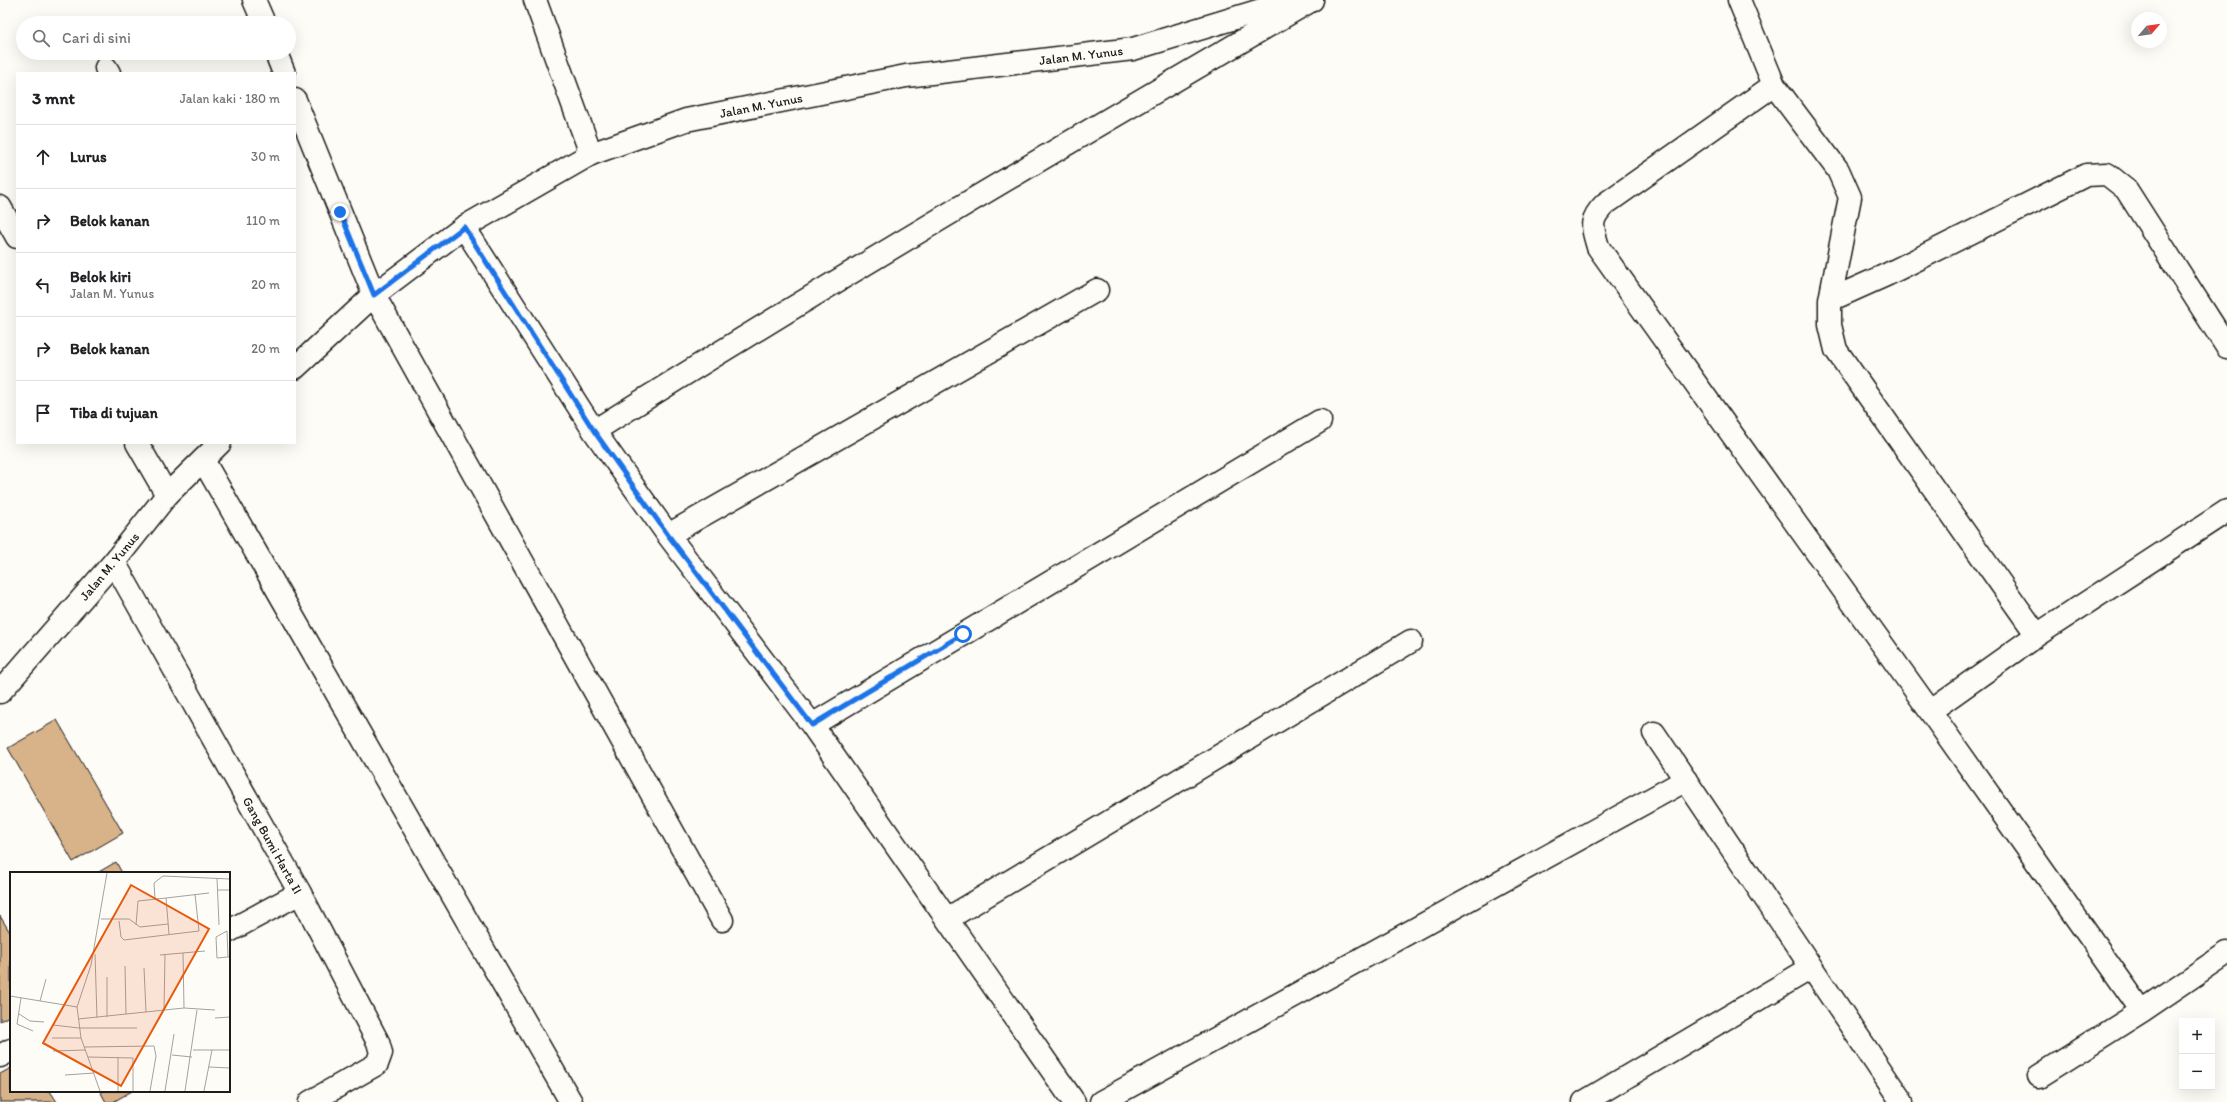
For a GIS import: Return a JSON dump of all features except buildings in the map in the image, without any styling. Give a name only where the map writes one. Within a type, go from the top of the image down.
[{"type":"street","points":[[254,0],[261,16]]},
{"type":"street","points":[[535,0],[591,154]]},
{"type":"street","name":"Jalan M. Yunus","points":[[296,367],[374,295],[464,227],[591,154],[686,120],[906,76],[1133,49],[1294,0]]},
{"type":"street","points":[[594,431],[717,354],[989,190],[1312,0]]},
{"type":"street","points":[[1739,0],[1774,85],[1838,170],[1846,183],[1850,198],[1830,300],[1830,325],[1836,350],[2037,635]]},
{"type":"street","points":[[279,60],[284,72]]},
{"type":"street","points":[[1774,85],[1605,204],[1594,215],[1592,228],[1598,247],[1930,710],[2142,1011]]},
{"type":"street","points":[[296,102],[374,295],[722,920]]},
{"type":"street","points":[[1830,300],[1886,275],[2086,175],[2107,174],[2126,189],[2227,347]]},
{"type":"street","points":[[0,207],[16,235]]},
{"type":"street","points":[[464,227],[594,431],[668,535],[812,725],[1074,1102]]},
{"type":"street","points":[[668,535],[1097,290]]},
{"type":"street","points":[[812,725],[1320,420]]},
{"type":"street","points":[[138,444],[167,496]]},
{"type":"street","name":"Jalan M. Yunus","points":[[0,692],[114,562],[167,496],[219,444]]},
{"type":"street","points":[[203,460],[571,1102]]},
{"type":"street","points":[[1930,710],[2037,635],[2227,511]]},
{"type":"street","name":"Gang Bumi Harta II","points":[[114,562],[300,893],[378,1042],[381,1053],[380,1059],[373,1068],[310,1102]]},
{"type":"street","points":[[947,919],[1411,641]]},
{"type":"street","points":[[1654,733],[1810,968],[1902,1102]]},
{"type":"street","points":[[1100,1102],[1686,780]]},
{"type":"street","points":[[230,930],[300,893]]},
{"type":"street","points":[[2039,1076],[2142,1011],[2227,953]]},
{"type":"street","points":[[1584,1102],[1810,968]]},
{"type":"street","points":[[0,1056],[10,1051]]},
{"type":"route","points":[[340,212],[374,295],[464,227],[594,431],[668,535],[812,725],[963,634]]}]
